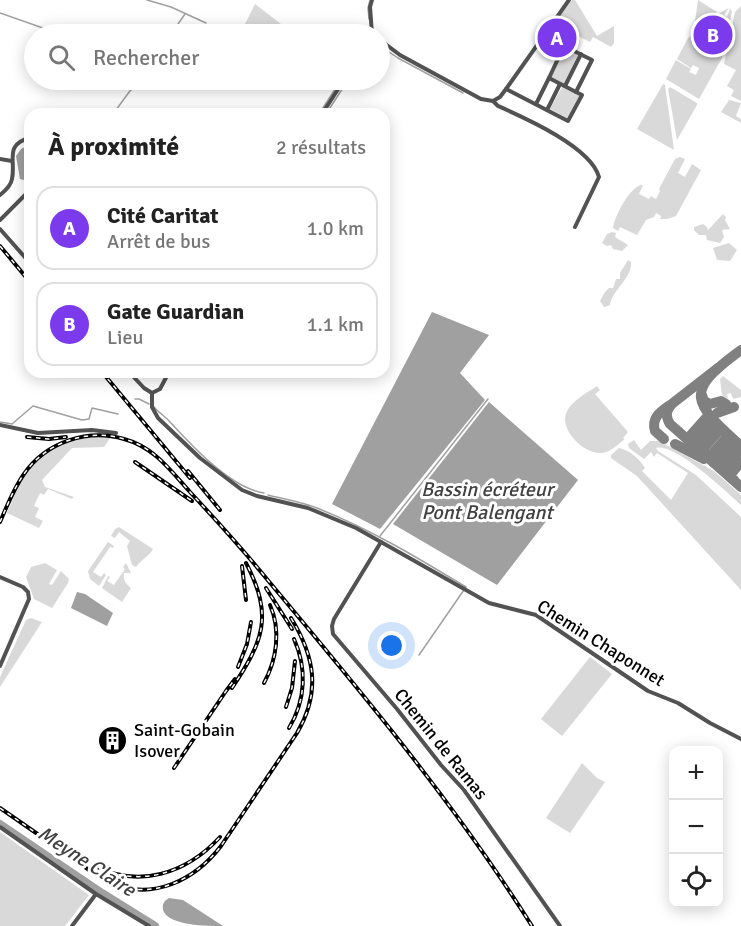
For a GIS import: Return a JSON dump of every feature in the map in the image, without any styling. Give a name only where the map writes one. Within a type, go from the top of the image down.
[{"type":"street","points":[[371,24],[372,0]]},
{"type":"street","points":[[493,101],[500,97],[506,89],[568,0]]},
{"type":"street","points":[[544,33],[592,60],[576,92]]},
{"type":"street","points":[[536,104],[564,46]]},
{"type":"street","points":[[390,48],[481,99],[493,101],[498,106],[552,131],[583,155],[598,171],[598,182],[575,227]]},
{"type":"street","points":[[547,110],[581,54]]},
{"type":"street","points":[[506,89],[568,121],[582,95],[549,78]]},
{"type":"street","points":[[326,108],[338,90]]},
{"type":"street","points":[[0,195],[11,183],[14,149],[24,141]]},
{"type":"street","points":[[0,159],[12,161]]},
{"type":"street","points":[[1,219],[24,196]]},
{"type":"street","points":[[0,229],[24,256]]},
{"type":"street","points":[[135,378],[152,393]]},
{"type":"street","points":[[152,393],[160,389],[166,378]]},
{"type":"street","points":[[152,393],[152,407],[158,418],[200,458],[242,490],[257,496],[308,508],[356,528],[381,542]]},
{"type":"street","points":[[0,425],[38,432],[92,430],[116,433]]},
{"type":"street","name":"Chemin Chaponnet","points":[[381,542],[489,603],[536,615],[648,691],[678,703],[741,739]]},
{"type":"street","name":"Chemin de Ramas","points":[[381,542],[334,619],[333,634],[464,790],[560,926]]},
{"type":"street","points":[[0,577],[23,587],[28,592],[29,599],[0,666]]},
{"type":"street","points":[[0,827],[96,894],[148,926]]},
{"type":"street","points":[[72,926],[96,894]]},
{"type":"shaded area","points":[[572,0],[575,0],[597,36],[614,26],[614,43],[611,47],[593,37],[590,42],[554,24]]},
{"type":"shaded area","points":[[698,0],[717,12],[694,29],[694,28]]},
{"type":"shaded area","points":[[255,4],[281,24],[245,24]]},
{"type":"shaded area","points":[[741,6],[741,101],[731,96],[734,90],[727,86],[736,70],[724,64],[735,12]]},
{"type":"shaded area","points":[[729,8],[724,15],[727,17],[730,8],[732,12],[722,58],[699,99],[666,79],[676,60],[696,75],[699,68],[693,65],[691,68],[677,59],[688,38]]},
{"type":"shaded area","points":[[565,49],[578,55],[564,84],[551,77]]},
{"type":"shaded area","points":[[663,84],[665,85],[674,150],[637,129]]},
{"type":"shaded area","points":[[562,87],[579,96],[567,118],[550,109]]},
{"type":"shaded area","points":[[670,87],[697,103],[677,140],[668,89]]},
{"type":"shaded area","points":[[729,100],[741,103],[736,116],[741,119],[741,123],[721,112]]},
{"type":"shaded area","points":[[680,157],[685,159],[678,173],[685,177],[692,164],[701,170],[676,216],[660,219],[661,216],[656,213],[654,217],[646,220],[637,235],[620,227],[618,231],[613,228],[628,195],[638,186],[643,185],[639,194],[649,199],[651,196],[656,199],[675,159]]},
{"type":"shaded area","points":[[723,214],[730,229],[722,230],[724,237],[720,243],[707,240],[706,235],[699,235],[694,230],[694,227],[703,224],[708,230]]},
{"type":"shaded area","points":[[616,233],[615,237],[628,245],[622,251],[602,243],[607,234]]},
{"type":"shaded area","points":[[729,243],[737,250],[730,261],[717,260],[713,248]]},
{"type":"shaded area","points":[[628,260],[631,262],[628,274],[614,294],[610,305],[604,307],[600,301],[609,288],[613,288],[616,279],[620,279],[620,273]]},
{"type":"shaded area","points":[[723,376],[741,390],[741,397],[733,399],[731,393],[727,394],[728,399],[722,395],[720,379]]},
{"type":"shaded area","points":[[597,386],[600,390],[595,394],[628,432],[623,438],[625,439],[616,446],[607,452],[600,453],[586,449],[574,439],[566,425],[565,418],[573,403]]},
{"type":"shaded area","points":[[92,437],[111,437],[104,447],[72,448],[42,480],[45,487],[74,497],[72,499],[48,489],[44,495],[40,493],[34,506],[39,508],[35,517],[43,521],[39,528],[7,513],[21,483],[37,461],[59,446]]},
{"type":"shaded area","points":[[634,440],[641,450],[650,441],[659,441],[714,471],[741,495],[741,505],[687,460],[664,448],[656,448],[696,475],[741,517],[741,590],[637,476],[611,458],[611,455],[619,448],[630,453],[645,468],[642,471],[671,500],[688,473],[657,453],[654,457],[651,452],[644,459],[629,448],[628,444]]},
{"type":"shaded area","points":[[119,527],[153,549],[136,567],[132,565],[127,546],[130,541],[119,532],[115,538],[111,536]]},
{"type":"shaded area","points":[[108,542],[114,546],[113,548],[110,547],[93,572],[101,577],[104,573],[106,575],[99,586],[90,579],[88,571]]},
{"type":"shaded area","points":[[45,563],[57,570],[49,584],[52,585],[61,571],[69,579],[52,608],[34,599],[26,577],[31,567]]},
{"type":"shaded area","points":[[126,563],[131,573],[124,573],[124,578],[126,584],[131,588],[122,602],[102,588],[108,576],[110,577],[107,581],[114,585],[125,569],[123,567]]},
{"type":"shaded area","points":[[31,618],[42,622],[0,687],[0,677],[26,620]]},
{"type":"shaded area","points":[[590,657],[612,674],[562,736],[541,719]]},
{"type":"shaded area","points":[[582,763],[597,778],[605,782],[570,833],[546,818]]},
{"type":"shaded area","points":[[0,832],[89,895],[65,926],[0,926]]},
{"type":"water","points":[[24,147],[24,180],[20,179],[16,156]]},
{"type":"water","points":[[432,312],[489,335],[460,373],[485,400],[380,529],[332,504]]},
{"type":"water","name":"Bassin écréteur Pont Balengant","points":[[489,402],[578,480],[497,585],[393,524]]},
{"type":"water","points":[[77,592],[85,594],[113,613],[107,626],[71,608]]},
{"type":"water","points":[[169,898],[183,900],[223,926],[189,924],[172,919],[163,910],[164,903]]},
{"type":"waterway","points":[[147,0],[171,7],[206,23]]},
{"type":"waterway","points":[[369,19],[370,0]]},
{"type":"waterway","points":[[0,13],[31,24]]},
{"type":"waterway","points":[[178,24],[185,14]]},
{"type":"waterway","points":[[390,53],[463,93]]},
{"type":"waterway","points":[[117,108],[131,90]]},
{"type":"waterway","points":[[323,108],[335,90]]},
{"type":"waterway","points":[[330,108],[342,90]]},
{"type":"waterway","points":[[135,399],[149,404]]},
{"type":"waterway","points":[[380,536],[488,399]]},
{"type":"waterway","points":[[0,422],[12,424],[33,406],[82,420],[89,419],[92,408],[118,414]]},
{"type":"waterway","points":[[154,407],[213,465],[251,490],[264,493]]},
{"type":"waterway","points":[[268,495],[299,502],[337,516],[412,555],[466,587],[419,655]]},
{"type":"waterway","name":"Meyne Claire","points":[[0,824],[155,926]]},
{"type":"taxiway","points":[[741,350],[722,364],[710,377],[703,387],[701,397],[704,407],[712,418],[741,446]]},
{"type":"taxiway","points":[[718,368],[673,403],[667,418],[670,424],[741,487]]},
{"type":"taxiway","points":[[702,395],[704,401],[710,404],[721,401],[726,404],[725,409],[717,413],[734,407]]},
{"type":"taxiway","points":[[664,439],[655,431],[654,422],[670,405]]},
{"type":"taxiway","points":[[693,443],[689,437],[705,419],[710,418],[713,422]]},
{"type":"taxiway","points":[[700,449],[696,443],[712,425],[720,428]]},
{"type":"taxiway","points":[[706,455],[703,449],[719,431],[724,431],[726,435]]},
{"type":"taxiway","points":[[713,462],[710,456],[726,438],[730,437],[733,441]]},
{"type":"taxiway","points":[[720,468],[717,462],[733,444],[737,443],[740,447]]},
{"type":"taxiway","points":[[675,444],[704,459]]},
{"type":"taxiway","points":[[727,474],[724,468],[741,449]]},
{"type":"taxiway","points":[[734,480],[731,474],[741,462]]},
{"type":"railway","points":[[0,246],[24,275]]},
{"type":"railway","points":[[107,378],[190,478]]},
{"type":"railway","points":[[0,522],[14,491],[33,463],[44,453],[69,440],[96,435],[110,436],[135,443],[153,453],[241,549],[374,708],[472,837],[532,926]]},
{"type":"railway","points":[[27,437],[49,439],[66,437]]},
{"type":"railway","points":[[135,462],[192,501]]},
{"type":"railway","points":[[188,471],[220,510]]},
{"type":"railway","points":[[232,688],[251,656],[261,628],[260,599],[246,563]]},
{"type":"railway","points":[[242,566],[246,600]]},
{"type":"railway","points":[[266,588],[292,629]]},
{"type":"railway","points":[[264,683],[272,664],[276,644],[276,624],[270,605]]},
{"type":"railway","points":[[0,808],[93,873],[111,883],[127,888],[142,890],[157,888],[172,884],[199,869],[221,846],[305,718],[310,703],[312,675],[305,647],[291,618]]},
{"type":"railway","points":[[238,667],[247,644],[251,622]]},
{"type":"railway","points":[[289,728],[299,706],[303,684],[301,661],[294,639]]},
{"type":"railway","points":[[286,707],[292,688],[295,661]]},
{"type":"railway","points":[[174,768],[235,679]]},
{"type":"railway","points":[[93,865],[127,876],[161,874],[192,860],[220,837]]},
{"type":"place","name":"Gate Guardian","points":[[713,35]]},
{"type":"place","name":"Cité Caritat","points":[[557,38]]},
{"type":"place","name":"Saint-Gobain Isover","points":[[113,740]]}]
